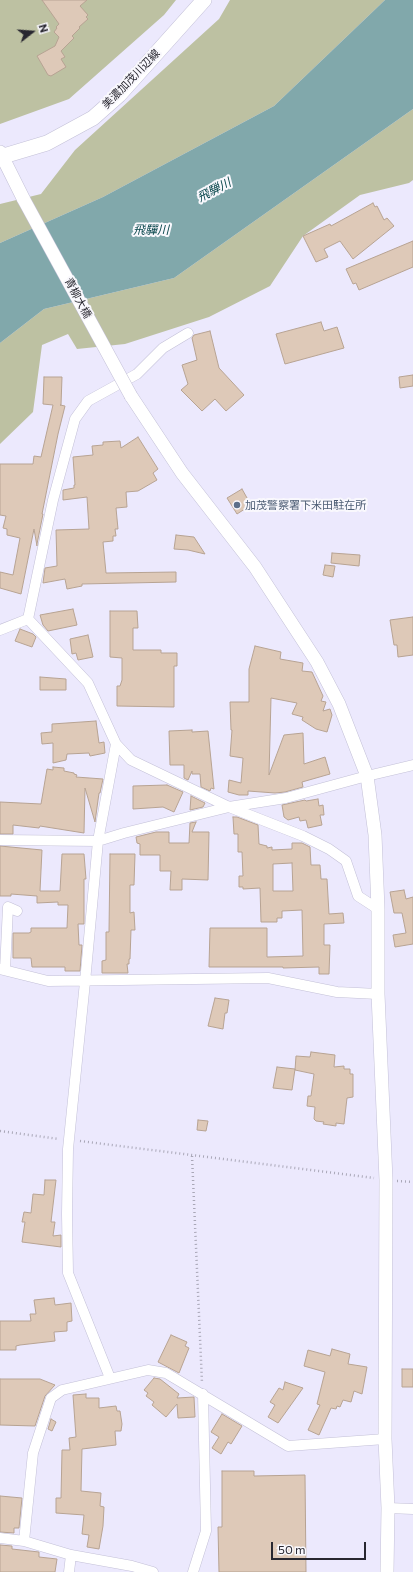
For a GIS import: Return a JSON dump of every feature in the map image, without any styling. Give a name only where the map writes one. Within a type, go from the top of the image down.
[{"type":"main road","name":"美濃加茂川辺線","points":[[1,155],[47,143],[94,118],[119,95],[204,0]]},
{"type":"street","name":"青柳大橋","points":[[1,155],[131,396],[182,473],[255,567],[317,662],[339,704],[367,776],[375,834],[378,909],[378,994],[386,1180],[385,1439],[388,1508],[387,1572]]},
{"type":"street","points":[[28,618],[59,473],[75,419],[88,401],[137,374],[163,348],[188,333]]},
{"type":"street","points":[[0,630],[28,618]]},
{"type":"street","points":[[28,618],[88,683],[116,744],[131,760],[229,807],[303,836],[335,853],[346,861],[358,896],[378,909]]},
{"type":"street","points":[[110,1378],[68,1273],[69,1140],[98,841],[116,744]]},
{"type":"street","points":[[0,840],[98,841],[124,833],[229,807],[286,798],[413,765]]},
{"type":"street","points":[[17,911],[8,908],[3,970],[48,981],[85,982],[268,978],[337,992],[378,994]]},
{"type":"street","points":[[24,1541],[33,1453],[51,1398],[62,1390],[148,1370],[166,1373],[288,1446],[385,1439]]},
{"type":"street","points":[[193,1572],[206,1531],[203,1394]]},
{"type":"street","points":[[388,1508],[413,1508]]},
{"type":"street","points":[[0,1538],[24,1541],[71,1555],[132,1566],[153,1572]]},
{"type":"street","points":[[69,1572],[71,1555]]},
{"type":"path","points":[[0,1131],[386,1180]]},
{"type":"path","points":[[192,1156],[203,1394]]},
{"type":"shaded area","points":[[0,0],[176,0],[164,15],[69,99],[0,124]]},
{"type":"shaded area","points":[[230,0],[385,0],[274,106],[103,197],[0,243],[0,204],[41,194],[75,150],[219,19]]},
{"type":"shaded area","points":[[413,109],[413,180],[409,183],[360,195],[303,236],[270,286],[209,317],[125,344],[77,349],[68,334],[42,345],[33,412],[0,444],[0,343],[44,309],[174,278]]},
{"type":"water","name":"飛驒川","points":[[385,0],[413,0],[413,109],[174,278],[44,309],[0,343],[0,243],[103,197],[274,106]]},
{"type":"building","points":[[42,0],[87,0],[80,6],[88,15],[86,17],[88,19],[79,27],[80,28],[72,36],[74,38],[61,51],[65,57],[61,59],[66,67],[51,76],[48,75],[37,56],[55,46],[59,37],[54,32],[59,24]]},
{"type":"building","points":[[373,203],[375,207],[377,206],[384,220],[387,218],[394,226],[353,259],[340,241],[324,249],[328,257],[316,262],[303,236],[330,224],[331,226]]},
{"type":"building","points":[[413,241],[413,267],[359,290],[356,283],[353,284],[346,269]]},
{"type":"building","points":[[321,322],[324,331],[337,327],[344,348],[285,364],[276,334]]},
{"type":"building","points":[[210,331],[219,368],[244,395],[226,411],[215,399],[202,411],[181,390],[188,384],[182,365],[197,360],[192,338],[194,335]]},
{"type":"building","points":[[413,375],[413,386],[400,388],[399,377]]},
{"type":"building","points":[[44,377],[62,377],[60,405],[65,406],[42,514],[37,546],[34,529],[21,594],[0,588],[0,572],[13,575],[20,538],[7,535],[7,529],[3,528],[6,516],[0,515],[0,464],[33,464],[34,456],[41,457],[53,405],[43,404]]},
{"type":"building","points":[[138,437],[158,469],[153,473],[157,480],[138,491],[126,492],[127,507],[116,508],[118,529],[115,529],[116,536],[113,536],[113,541],[103,542],[106,573],[176,572],[176,582],[82,584],[82,586],[67,589],[65,579],[43,583],[45,568],[57,566],[56,530],[89,529],[87,497],[63,500],[63,490],[74,488],[75,485],[73,457],[93,455],[92,446],[103,445],[103,442],[120,441],[121,448]]},
{"type":"building","name":"加茂警察署下米田駐在所","points":[[242,489],[251,505],[237,514],[227,498]]},
{"type":"building","points":[[176,535],[194,537],[205,554],[188,550],[174,549]]},
{"type":"building","points":[[332,553],[360,555],[359,566],[331,563]]},
{"type":"building","points":[[325,565],[335,566],[333,577],[323,575]]},
{"type":"building","points":[[73,609],[77,625],[48,631],[43,625],[40,615]]},
{"type":"building","points":[[110,611],[137,611],[138,628],[133,628],[133,650],[161,650],[161,653],[177,653],[177,666],[174,666],[174,707],[117,706],[117,686],[120,686],[122,680],[122,658],[110,657]]},
{"type":"building","points":[[413,617],[413,655],[398,657],[397,645],[394,645],[390,620]]},
{"type":"building","points":[[20,629],[33,634],[36,637],[32,647],[15,641]]},
{"type":"building","points":[[88,635],[93,657],[78,660],[76,653],[72,654],[70,639]]},
{"type":"building","points":[[255,646],[281,652],[280,659],[303,663],[302,671],[312,672],[323,696],[321,701],[326,702],[323,711],[330,709],[332,715],[327,732],[316,729],[302,720],[303,717],[292,714],[297,703],[271,698],[269,775],[284,735],[303,733],[304,764],[325,757],[330,774],[302,782],[303,787],[285,792],[275,793],[248,791],[248,795],[239,795],[228,792],[229,780],[241,783],[243,758],[230,756],[232,730],[230,702],[249,702],[249,669]]},
{"type":"building","points":[[40,677],[66,679],[66,690],[40,690]]},
{"type":"building","points":[[96,721],[99,743],[104,742],[105,753],[90,756],[89,753],[67,754],[66,760],[53,763],[53,743],[42,744],[41,733],[52,732],[52,724]]},
{"type":"building","points":[[192,730],[192,732],[208,731],[214,789],[211,788],[210,791],[201,787],[200,774],[192,774],[192,771],[188,780],[184,778],[184,765],[170,765],[169,731]]},
{"type":"building","points":[[53,767],[64,768],[64,771],[74,773],[77,775],[76,777],[103,779],[99,793],[95,822],[85,788],[84,833],[40,826],[39,828],[13,825],[13,834],[0,834],[0,802],[41,804],[47,769],[53,770]]},
{"type":"building","points":[[167,785],[183,792],[174,812],[163,807],[133,809],[133,786]]},
{"type":"building","points":[[191,796],[205,803],[203,807],[190,810]]},
{"type":"building","points":[[318,799],[319,806],[323,805],[324,815],[320,815],[322,825],[308,828],[306,820],[300,821],[299,817],[288,820],[284,817],[282,805]]},
{"type":"building","points":[[233,817],[237,817],[258,825],[259,844],[267,846],[267,848],[272,847],[272,850],[292,849],[292,843],[302,843],[310,847],[311,865],[320,865],[321,879],[327,879],[329,914],[343,913],[344,923],[324,924],[324,945],[330,945],[329,974],[319,974],[319,967],[209,967],[210,928],[267,928],[267,957],[303,956],[302,910],[282,911],[282,918],[277,918],[277,922],[261,922],[260,888],[243,889],[243,887],[239,887],[239,876],[243,876],[242,852],[238,852],[238,834],[234,834]],"holes":[[[292,863],[293,891],[273,891],[273,864]]]},
{"type":"building","points":[[196,822],[192,832],[209,832],[208,880],[182,879],[182,890],[170,890],[171,871],[160,871],[160,855],[140,855],[140,844],[137,843],[136,837],[156,832],[169,832],[169,843],[189,843],[190,823]]},
{"type":"building","points":[[0,846],[42,850],[40,891],[60,891],[62,854],[84,854],[86,879],[84,879],[84,924],[78,924],[79,945],[82,945],[80,971],[65,971],[65,967],[32,967],[31,958],[13,958],[13,933],[29,933],[31,932],[31,928],[67,928],[68,905],[58,905],[58,902],[37,903],[37,896],[11,894],[11,896],[0,896]]},
{"type":"building","points":[[110,854],[135,854],[134,885],[130,885],[130,913],[134,912],[135,930],[131,930],[130,959],[129,964],[127,964],[128,973],[102,973],[102,961],[106,960],[106,932],[109,932]]},
{"type":"building","points":[[404,890],[406,899],[413,897],[413,944],[395,947],[393,935],[406,933],[402,913],[394,913],[390,892]]},
{"type":"building","points":[[215,998],[229,1000],[227,1013],[225,1013],[223,1029],[208,1026]]},
{"type":"building","points":[[311,1052],[335,1055],[334,1067],[344,1066],[344,1069],[350,1069],[350,1074],[353,1074],[353,1097],[347,1098],[344,1124],[336,1123],[336,1126],[323,1124],[324,1122],[316,1121],[314,1119],[315,1107],[307,1106],[308,1096],[311,1096],[314,1074],[295,1070],[296,1056],[310,1057]]},
{"type":"building","points":[[277,1067],[295,1069],[292,1090],[273,1088]]},
{"type":"building","points":[[198,1120],[208,1121],[206,1131],[197,1130]]},
{"type":"building","points":[[45,1180],[56,1180],[51,1222],[55,1222],[53,1236],[61,1235],[61,1247],[22,1242],[25,1222],[22,1222],[24,1212],[31,1213],[33,1194],[44,1195]]},
{"type":"building","points":[[54,1298],[55,1305],[71,1303],[72,1321],[67,1322],[67,1331],[54,1332],[55,1341],[20,1345],[16,1346],[16,1350],[0,1350],[0,1321],[31,1321],[30,1314],[36,1314],[34,1300]]},
{"type":"building","points":[[171,1335],[187,1342],[185,1346],[189,1348],[179,1373],[158,1362]]},
{"type":"building","points":[[332,1349],[350,1354],[348,1364],[367,1367],[362,1394],[354,1391],[351,1402],[343,1400],[340,1407],[337,1406],[336,1409],[331,1408],[319,1435],[308,1430],[320,1405],[317,1404],[325,1372],[304,1366],[308,1350],[330,1356]]},
{"type":"building","points":[[402,1369],[413,1369],[413,1387],[402,1387]]},
{"type":"building","points":[[154,1378],[160,1379],[179,1394],[177,1398],[194,1397],[195,1417],[178,1418],[177,1404],[166,1417],[152,1405],[154,1402],[146,1396],[148,1393],[144,1390]]},
{"type":"building","points":[[0,1379],[40,1379],[55,1385],[45,1396],[35,1426],[0,1425]]},
{"type":"building","points":[[285,1382],[303,1388],[278,1423],[268,1417],[275,1405],[270,1402],[279,1388],[283,1390]]},
{"type":"building","points":[[86,1394],[86,1398],[99,1398],[99,1408],[116,1406],[117,1411],[120,1411],[122,1424],[121,1431],[115,1431],[116,1445],[82,1449],[81,1491],[101,1493],[100,1506],[104,1507],[103,1526],[99,1549],[87,1547],[89,1535],[82,1534],[84,1515],[56,1513],[56,1498],[61,1498],[62,1450],[70,1450],[69,1438],[76,1437],[73,1395]]},
{"type":"building","points":[[222,1414],[242,1426],[231,1444],[228,1442],[221,1454],[212,1448],[219,1437],[211,1432]]},
{"type":"building","points":[[51,1419],[56,1422],[52,1431],[48,1429]]},
{"type":"building","points":[[222,1471],[254,1471],[254,1476],[305,1475],[306,1572],[219,1572],[218,1527],[222,1527]]},
{"type":"building","points":[[0,1496],[22,1498],[19,1528],[14,1528],[14,1533],[0,1532]]},
{"type":"building","points":[[0,1545],[12,1546],[12,1549],[39,1552],[39,1557],[57,1559],[55,1572],[0,1572]]},
{"type":"place","name":"加茂警察署下米田駐在所","points":[[237,505]]},
{"type":"water label","name":"飛騨川","points":[[214,190]]}]
